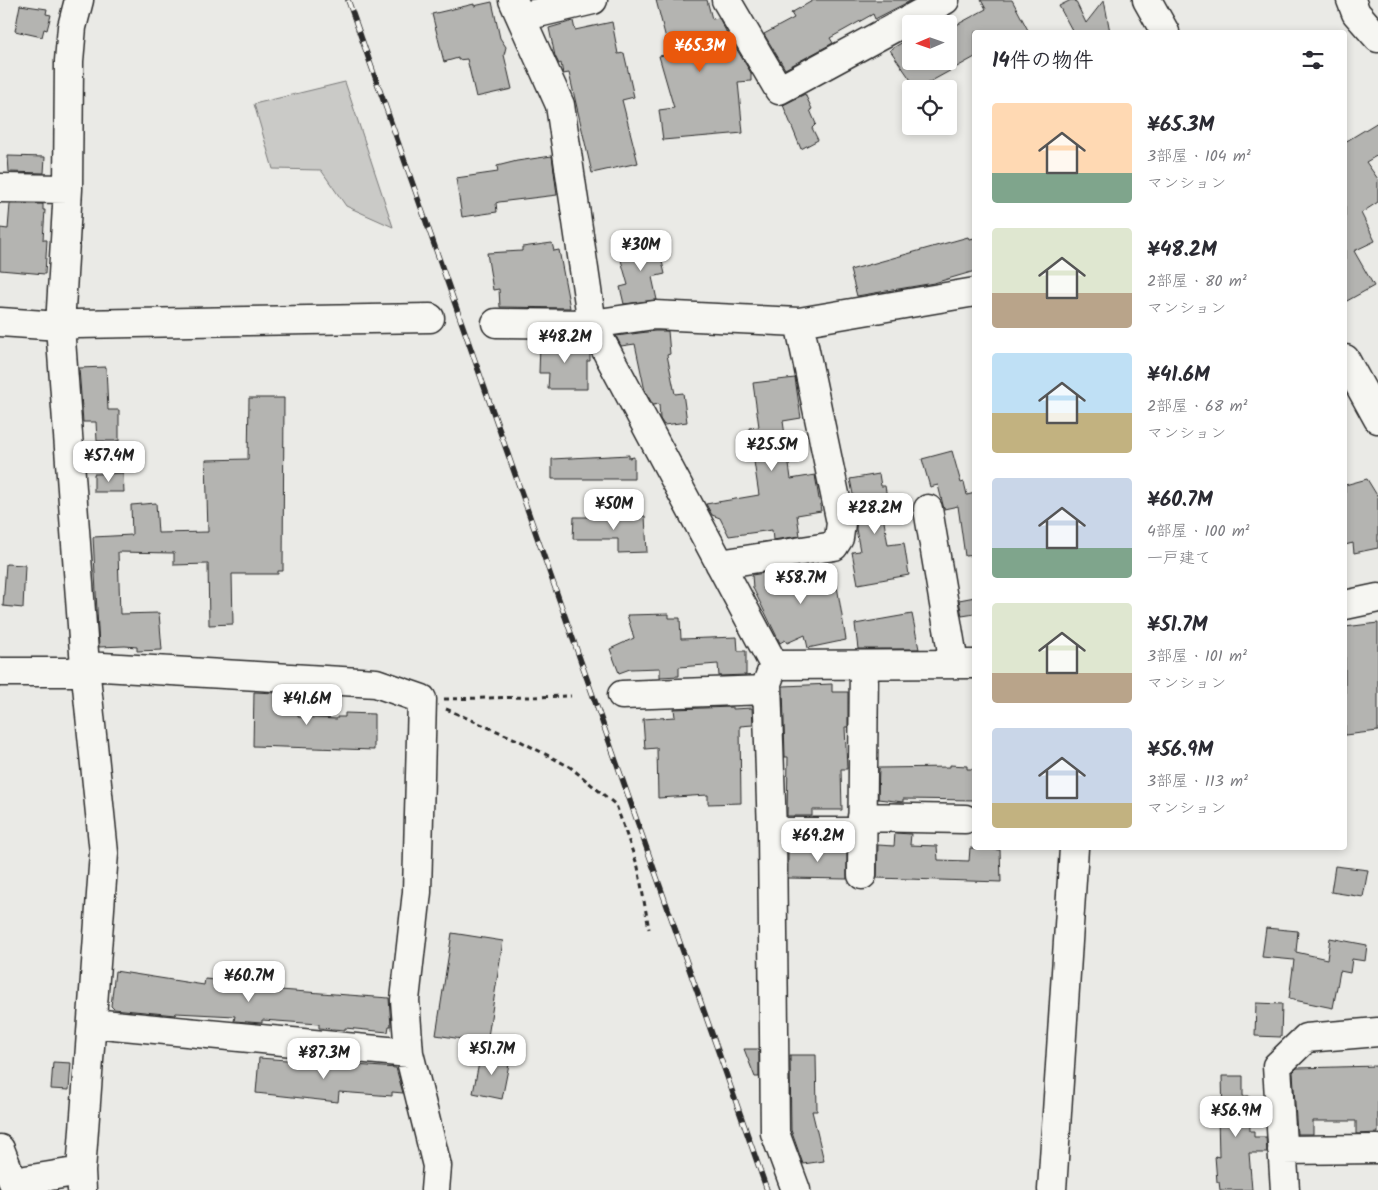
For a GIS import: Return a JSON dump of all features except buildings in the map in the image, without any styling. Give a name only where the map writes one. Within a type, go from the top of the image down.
[{"type":"street","points":[[0,1149],[13,1182],[82,1180],[104,853],[84,666],[60,326],[68,189],[69,61],[72,27],[79,0]]},
{"type":"street","points":[[593,0],[517,8],[560,105],[592,324],[720,564],[771,677],[775,1133],[796,1190]]},
{"type":"street","points":[[726,0],[779,90],[944,0]]},
{"type":"street","points":[[1147,0],[1164,30]]},
{"type":"street","points":[[1351,0],[1356,13],[1378,38]]},
{"type":"street","points":[[0,188],[68,189]]},
{"type":"street","points":[[496,323],[592,324],[654,315],[799,322],[972,293]]},
{"type":"street","points":[[0,322],[60,326],[77,324],[430,318]]},
{"type":"street","points":[[720,564],[834,546],[839,538],[841,523],[799,322]]},
{"type":"street","points":[[1347,363],[1378,419]]},
{"type":"street","points":[[622,695],[864,665],[964,664],[928,509]]},
{"type":"street","points":[[1347,605],[1378,598]]},
{"type":"street","points":[[862,876],[864,665]]},
{"type":"street","points":[[0,672],[72,672],[84,666],[376,683],[422,699],[417,892],[405,1000],[409,1053],[436,1178]]},
{"type":"street","points":[[772,832],[965,819]]},
{"type":"street","points":[[1052,1190],[1074,850]]},
{"type":"street","points":[[92,1023],[409,1053]]},
{"type":"street","points":[[1284,1190],[1277,1066],[1306,1038],[1378,1032]]},
{"type":"street","points":[[1282,1150],[1378,1149]]},
{"type":"path","points":[[422,699],[571,696]]},
{"type":"path","points":[[422,699],[520,741],[570,767],[616,805],[638,867],[649,930]]},
{"type":"shaded area","points":[[345,82],[393,227],[346,206],[321,170],[273,169],[254,104]]},
{"type":"railway","points":[[348,0],[767,1190]]}]
